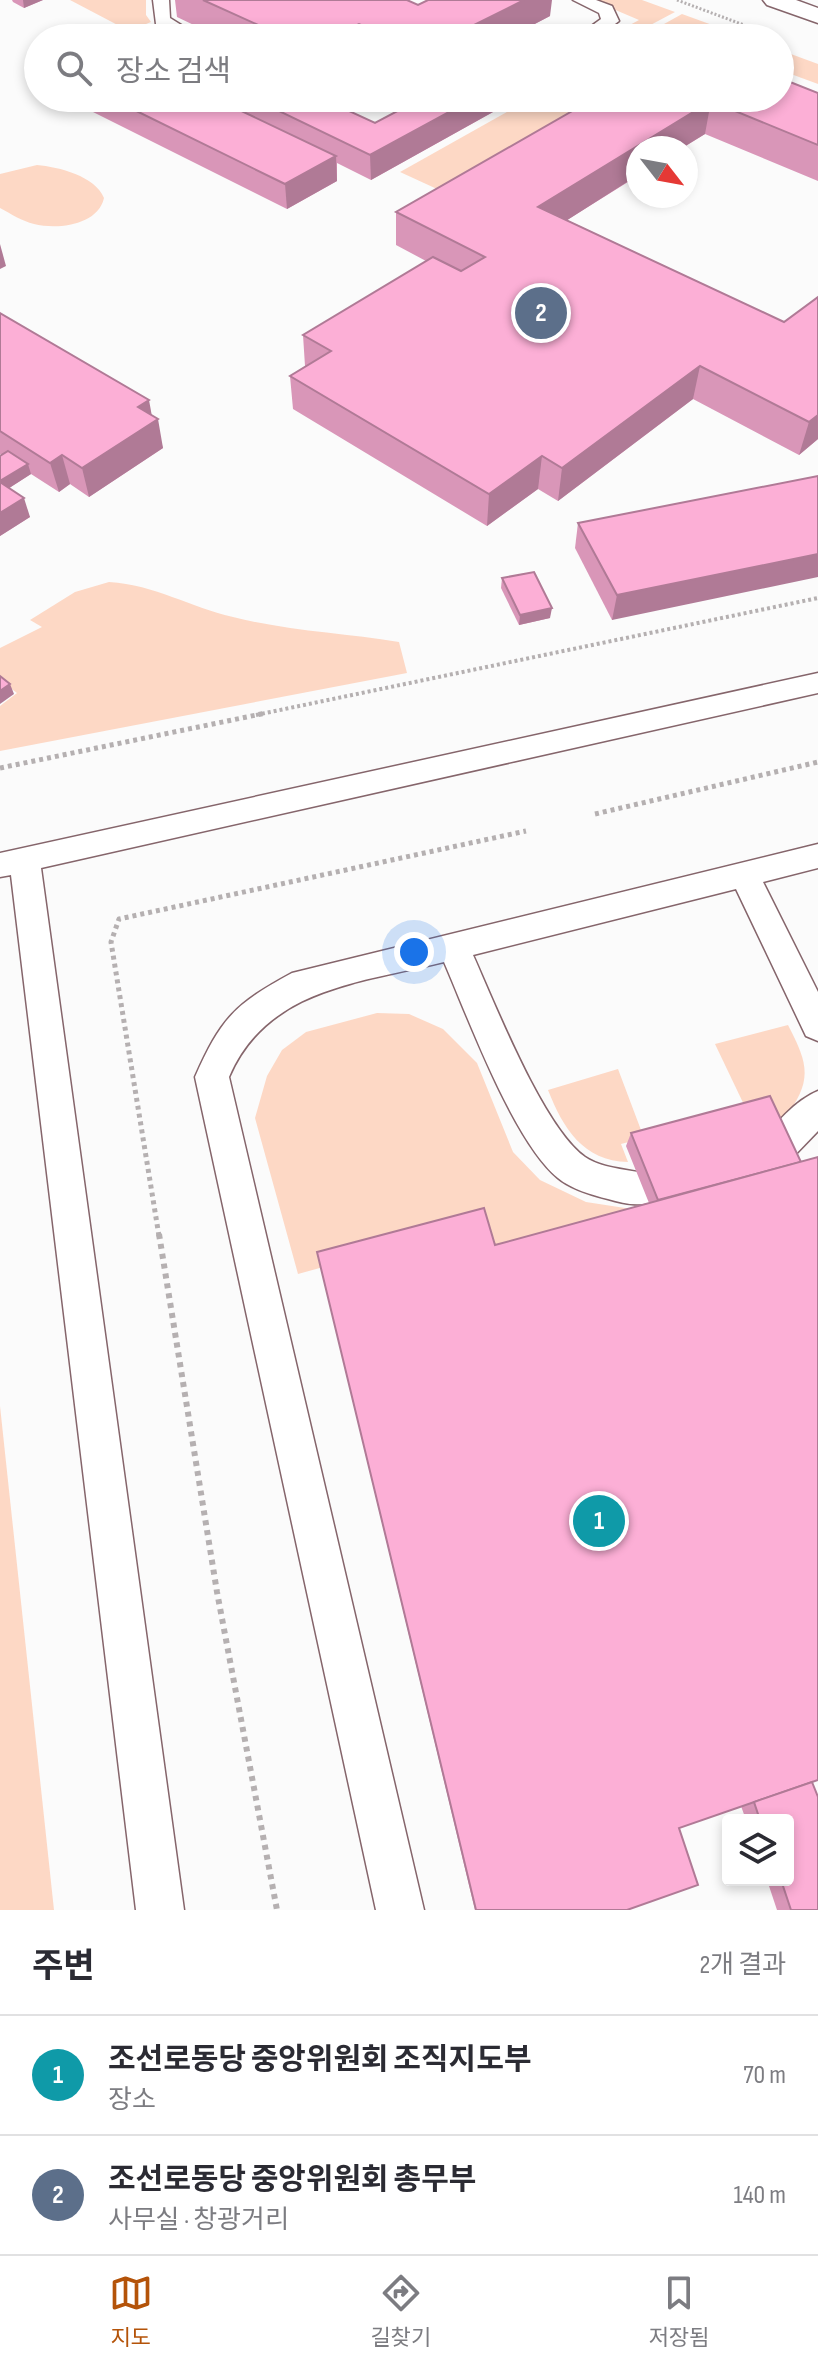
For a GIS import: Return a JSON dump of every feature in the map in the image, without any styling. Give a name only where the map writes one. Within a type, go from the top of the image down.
[{"type":"street","points":[[791,2],[818,16]]},
{"type":"lane","points":[[161,0],[162,20],[169,24]]},
{"type":"lane","points":[[581,0],[606,10],[610,21],[605,24]]},
{"type":"lane","points":[[160,1910],[12,862],[818,683]]},
{"type":"lane","points":[[400,1910],[212,1077],[226,1042],[251,1011],[303,983],[818,856]]},
{"type":"lane","points":[[744,874],[818,1026]]},
{"type":"lane","points":[[453,946],[543,1138],[570,1168],[616,1186],[643,1189]]},
{"type":"lane","points":[[779,1147],[818,1107]]},
{"type":"path","points":[[677,0],[742,24]]},
{"type":"path","points":[[0,768],[818,598]]},
{"type":"path","points":[[595,814],[818,762]]},
{"type":"shaded area","points":[[70,0],[146,0],[146,15],[151,22],[116,24]]},
{"type":"shaded area","points":[[592,0],[642,0],[675,12],[652,24],[632,24],[639,20]]},
{"type":"shaded area","points":[[682,14],[710,24],[664,24]]},
{"type":"shaded area","points":[[794,55],[818,64],[818,84],[794,75]]},
{"type":"shaded area","points":[[507,112],[574,112],[437,189],[400,172]]},
{"type":"shaded area","points":[[37,165],[85,178],[104,198],[100,207],[86,220],[65,226],[30,223],[0,208],[0,174]]},
{"type":"shaded area","points":[[109,582],[142,587],[217,613],[254,622],[399,642],[407,673],[0,751],[0,706],[17,693],[0,680],[0,648],[42,627],[30,620],[75,592]]},
{"type":"shaded area","points":[[377,1013],[409,1014],[443,1029],[477,1063],[513,1152],[540,1180],[586,1202],[638,1210],[495,1259],[483,1223],[298,1274],[255,1118],[267,1076],[282,1050],[306,1032]]},
{"type":"shaded area","points":[[788,1025],[804,1063],[805,1073],[799,1095],[783,1120],[747,1111],[715,1044]]},
{"type":"shaded area","points":[[618,1069],[644,1138],[621,1144],[628,1162],[599,1156],[577,1140],[560,1117],[548,1090]]},
{"type":"shaded area","points":[[0,1406],[54,1910],[0,1910]]},
{"type":"building","points":[[203,0],[407,0],[418,5],[428,0],[524,0],[476,24],[256,24]]},
{"type":"building","points":[[794,84],[818,93],[818,145],[738,112],[794,112]]},
{"type":"building","points":[[138,112],[243,112],[336,156],[285,184]]},
{"type":"building","points":[[281,112],[351,112],[375,123],[396,112],[449,112],[370,155]]},
{"type":"building","points":[[571,112],[693,112],[654,136],[626,136],[626,153],[538,207],[784,322],[818,297],[818,415],[809,422],[700,366],[562,468],[542,456],[489,494],[290,376],[331,351],[303,335],[433,257],[461,271],[485,257],[396,212]]},
{"type":"building","points":[[0,313],[149,400],[138,407],[158,419],[82,468],[62,455],[50,463],[0,431]]},
{"type":"building","points":[[8,451],[28,464],[0,481],[0,456]]},
{"type":"building","points":[[818,476],[818,554],[617,595],[578,523]]},
{"type":"building","points":[[0,482],[24,498],[0,513]]},
{"type":"building","points":[[534,572],[552,608],[520,615],[502,578]]},
{"type":"building","points":[[0,676],[10,684],[0,691]]},
{"type":"building","points":[[770,1096],[801,1162],[658,1200],[631,1133]]},
{"type":"building","points":[[818,1157],[818,1780],[679,1828],[698,1885],[627,1910],[476,1910],[317,1252],[484,1208],[495,1245]]},
{"type":"building","points":[[812,1782],[818,1797],[818,1910],[791,1910],[783,1886],[794,1886],[794,1814],[758,1814],[754,1802]]},
{"type":"place","name":"조선로동당 중앙위원회 총무부","points":[[541,313]]},
{"type":"place","name":"조선로동당 중앙위원회 조직지도부","points":[[599,1521]]}]
